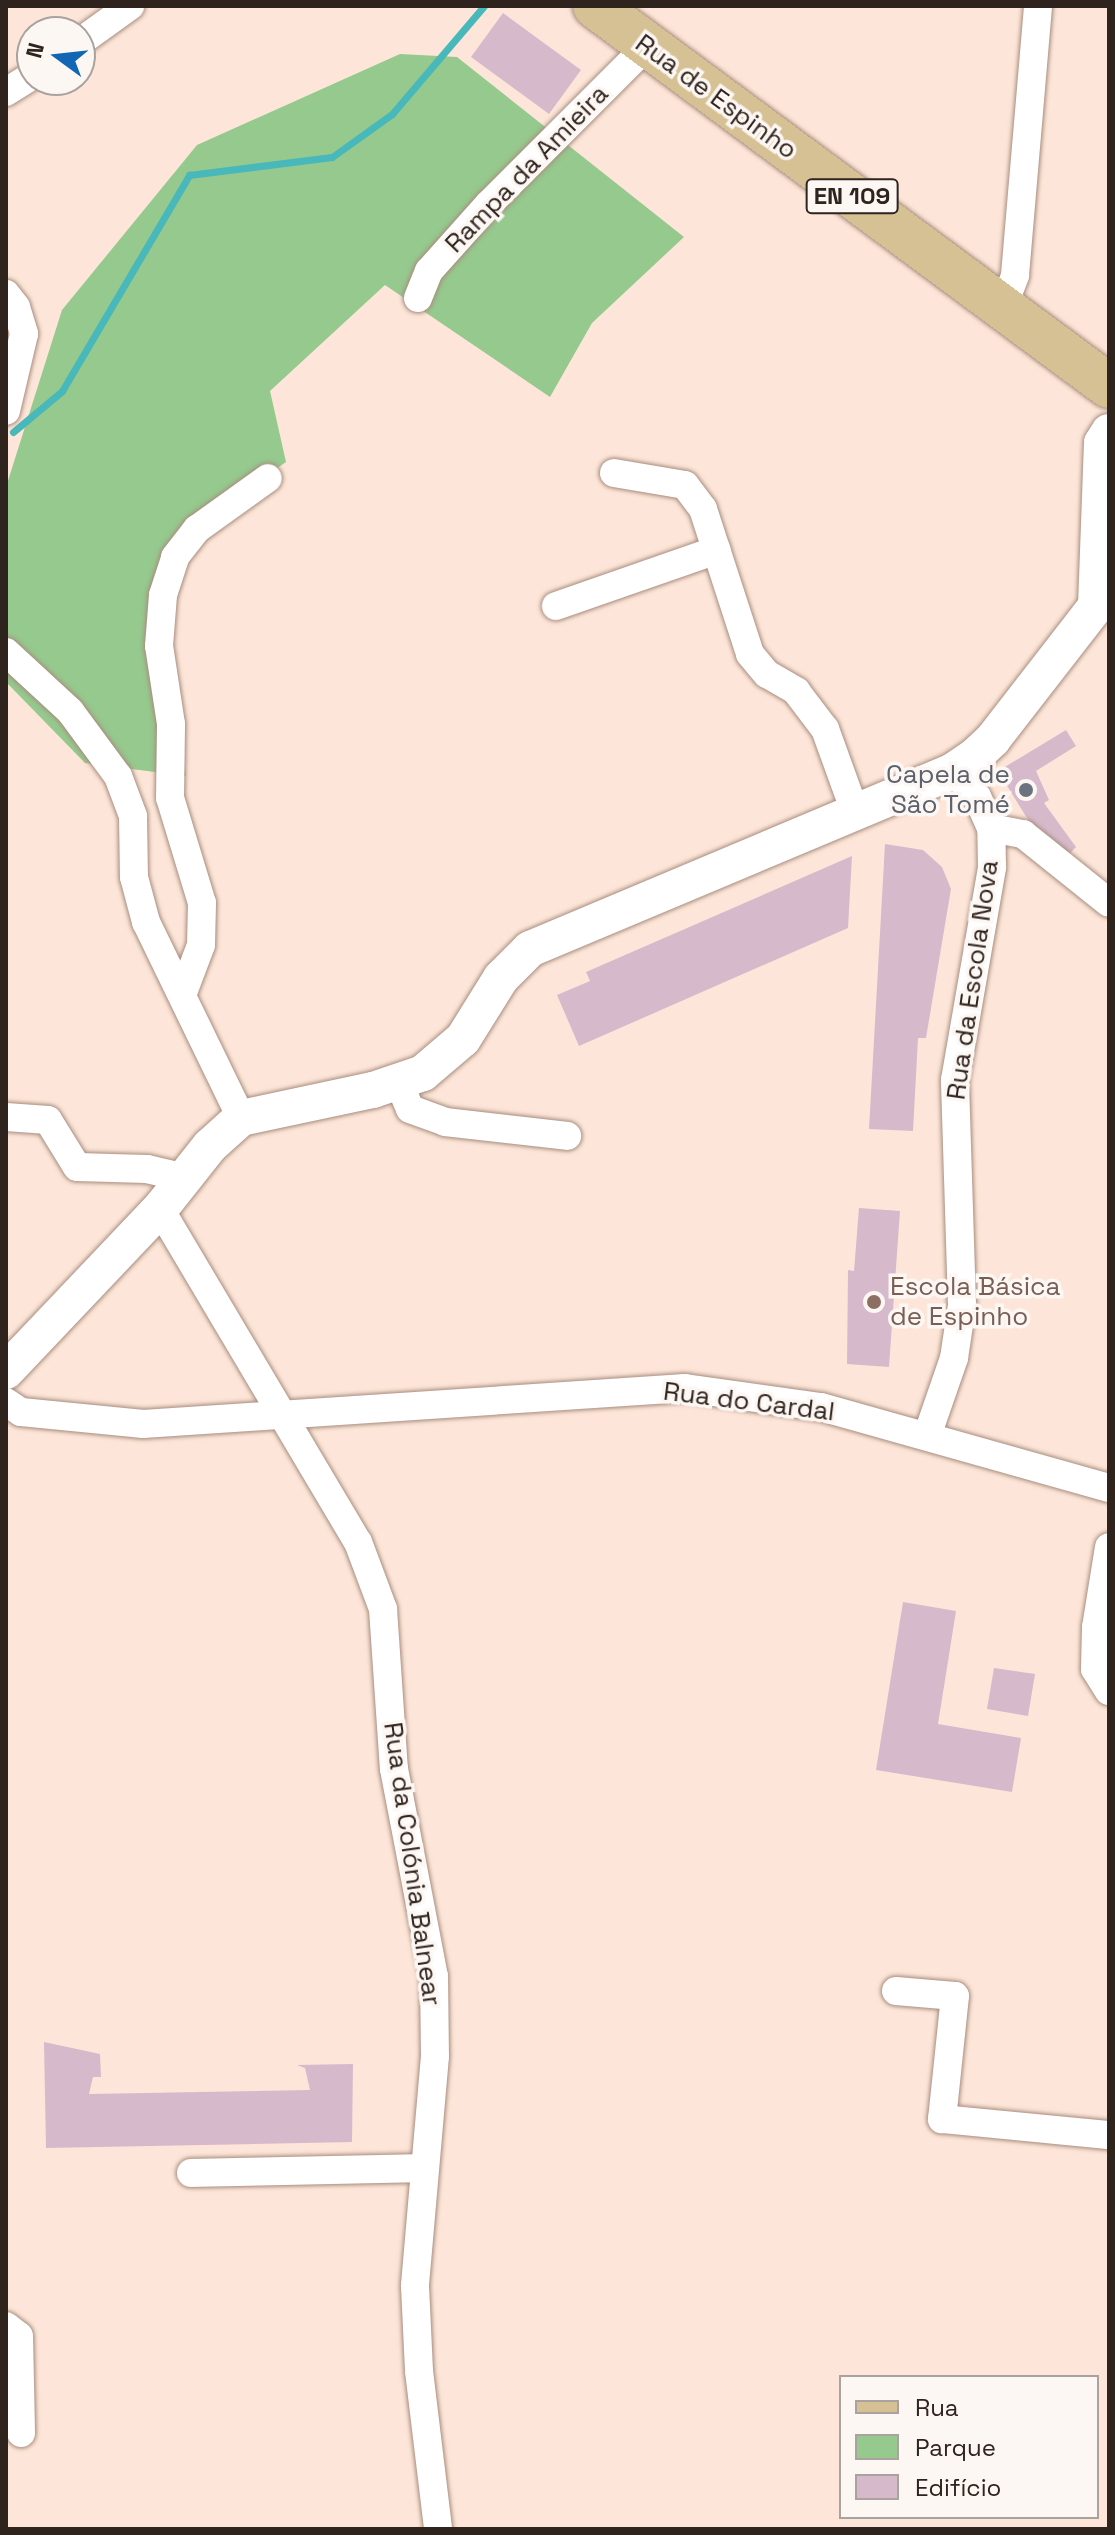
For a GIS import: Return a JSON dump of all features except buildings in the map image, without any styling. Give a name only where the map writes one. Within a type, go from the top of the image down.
[{"type":"main road","name":"Rua de Espinho","points":[[595,6],[1109,386]]},
{"type":"street","points":[[96,30],[130,6]]},
{"type":"street","points":[[1003,307],[1015,275],[1038,6]]},
{"type":"street","name":"Rampa da Amieira","points":[[418,298],[429,271],[479,215],[647,46]]},
{"type":"street","points":[[6,294],[16,307],[24,334],[6,411]]},
{"type":"street","points":[[6,1371],[160,1209],[182,1177],[241,1118],[399,1083],[444,1060],[514,962],[530,949],[953,771],[993,739],[1102,604],[1102,443],[1109,432]]},
{"type":"street","points":[[614,473],[685,485],[703,509],[750,654],[767,674],[796,691],[825,729],[855,812]]},
{"type":"street","points":[[184,990],[201,945],[202,903],[170,798],[171,724],[159,646],[163,595],[175,557],[197,529],[268,478]]},
{"type":"street","points":[[556,606],[717,550]]},
{"type":"street","points":[[6,652],[70,711],[118,776],[133,816],[134,877],[146,922],[184,990],[241,1118]]},
{"type":"street","name":"Rua da Escola Nova","points":[[927,1436],[954,1358],[962,1305],[955,1080],[992,867],[991,828],[977,797],[953,771]]},
{"type":"street","points":[[991,828],[1023,834],[1109,903]]},
{"type":"street","points":[[399,1083],[410,1109],[445,1122],[567,1136]]},
{"type":"street","points":[[6,1117],[48,1120],[77,1167],[147,1169],[182,1177]]},
{"type":"street","name":"Rua da Colónia Balnear","points":[[160,1209],[358,1542],[383,1609],[394,1769],[434,1976],[435,2056],[415,2286],[419,2371],[438,2529]]},
{"type":"street","name":"Rua do Cardal","points":[[6,1402],[21,1412],[143,1424],[685,1388],[821,1407],[1109,1488]]},
{"type":"street","points":[[1109,1547],[1096,1627],[1095,1669],[1109,1691]]},
{"type":"street","points":[[896,1991],[955,1996],[942,2119],[1109,2135]]},
{"type":"street","points":[[191,2173],[425,2168]]},
{"type":"street","points":[[6,2326],[19,2336],[21,2433]]},
{"type":"green space","points":[[400,54],[457,57],[684,237],[592,323],[550,397],[385,285],[270,391],[286,462],[196,524],[168,568],[168,666],[186,776],[85,763],[6,682],[6,487],[62,310],[197,145]]},
{"type":"waterway","points":[[13,432],[62,391],[189,175],[332,157],[392,114],[484,6]]},
{"type":"place","name":"Capela de São Tomé","points":[[1026,790]]},
{"type":"place","name":"Escola Básica de Espinho","points":[[874,1302]]}]
